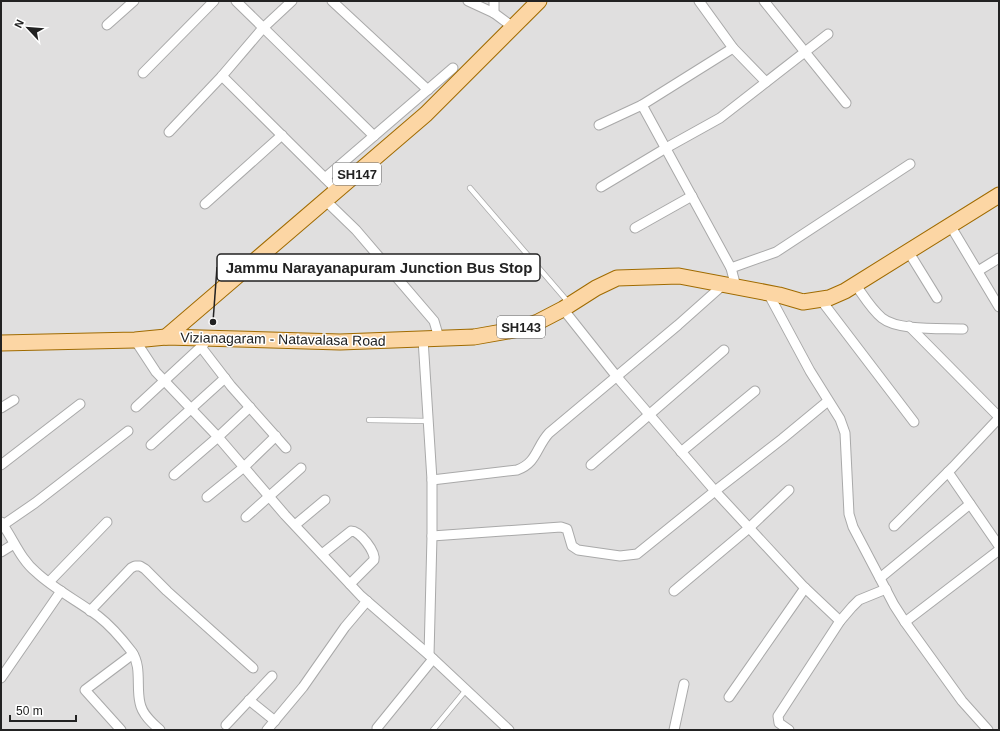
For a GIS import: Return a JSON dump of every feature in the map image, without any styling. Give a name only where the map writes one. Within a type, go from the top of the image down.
[{"type":"main road","name":"SH147","points":[[166,337],[426,114],[539,1]]},
{"type":"main road","name":"Vizianagaram - Natavalasa Road","points":[[1,343],[135,340],[166,337],[205,343],[340,342],[474,337],[514,330],[538,322],[596,288],[617,278],[679,276],[768,293],[803,302],[821,300],[829,298],[855,284],[999,195]]},
{"type":"street","points":[[107,26],[134,1]]},
{"type":"street","points":[[143,73],[214,1]]},
{"type":"street","points":[[236,1],[374,136]]},
{"type":"street","points":[[169,132],[222,76],[263,28],[292,1]]},
{"type":"street","points":[[332,1],[428,90]]},
{"type":"street","points":[[468,1],[494,13],[513,27]]},
{"type":"street","points":[[494,1],[494,13]]},
{"type":"street","points":[[699,1],[733,48],[766,82]]},
{"type":"street","points":[[764,1],[846,103]]},
{"type":"street","points":[[601,187],[720,118],[828,34]]},
{"type":"street","points":[[599,125],[642,105],[733,48]]},
{"type":"street","points":[[325,178],[453,68]]},
{"type":"street","points":[[222,76],[338,191]]},
{"type":"street","points":[[432,480],[517,470],[526,467],[549,433],[678,325],[730,286],[731,268],[642,105]]},
{"type":"street","points":[[205,204],[282,135]]},
{"type":"street","points":[[731,268],[776,252],[910,164]]},
{"type":"street","points":[[635,228],[692,196]]},
{"type":"street","points":[[325,200],[356,230],[434,321],[439,338]]},
{"type":"street","points":[[950,225],[999,308]]},
{"type":"street","points":[[908,251],[937,298]]},
{"type":"street","points":[[978,271],[999,258]]},
{"type":"street","points":[[855,284],[876,312],[883,318],[896,325],[963,329]]},
{"type":"street","points":[[768,293],[810,371],[840,419],[845,433],[849,514],[853,527],[904,622],[962,701],[988,730]]},
{"type":"street","points":[[821,300],[914,422]]},
{"type":"street","points":[[567,306],[617,377],[681,452],[748,528],[805,588],[840,621]]},
{"type":"street","points":[[894,526],[999,418],[909,326]]},
{"type":"street","points":[[377,728],[431,657],[432,480],[423,339]]},
{"type":"street","points":[[135,340],[156,372],[218,437],[295,525],[350,584],[509,730]]},
{"type":"street","points":[[136,407],[205,343],[225,378],[286,448]]},
{"type":"street","points":[[591,465],[724,350]]},
{"type":"street","points":[[151,445],[225,378]]},
{"type":"street","points":[[681,452],[755,391]]},
{"type":"street","points":[[1,408],[14,400]]},
{"type":"street","points":[[432,536],[561,527],[568,529],[572,546],[578,550],[620,556],[637,554],[828,401]]},
{"type":"street","points":[[1,465],[80,404]]},
{"type":"street","points":[[174,475],[250,407]]},
{"type":"street","points":[[128,431],[36,503],[2,523],[14,544],[35,572],[99,617],[117,634],[133,654],[136,663],[142,710],[160,730]]},
{"type":"street","points":[[207,497],[244,467],[276,436]]},
{"type":"street","points":[[246,517],[301,468]]},
{"type":"street","points":[[948,472],[999,546]]},
{"type":"street","points":[[674,591],[748,528],[789,490]]},
{"type":"street","points":[[295,525],[325,500]]},
{"type":"street","points":[[880,578],[970,504]]},
{"type":"street","points":[[49,582],[107,522]]},
{"type":"street","points":[[322,554],[351,531],[354,531],[362,537],[374,553],[374,560],[350,584]]},
{"type":"street","points":[[1,552],[14,544]]},
{"type":"street","points":[[904,622],[999,550]]},
{"type":"street","points":[[90,611],[131,568],[140,566],[253,668]]},
{"type":"street","points":[[729,697],[805,588]]},
{"type":"street","points":[[789,730],[779,722],[778,716],[840,621],[859,600],[886,589]]},
{"type":"street","points":[[1,678],[61,591]]},
{"type":"street","points":[[267,730],[303,687],[344,626],[367,601]]},
{"type":"street","points":[[121,730],[85,690],[133,654]]},
{"type":"street","points":[[226,725],[272,676]]},
{"type":"street","points":[[674,730],[684,684]]},
{"type":"street","points":[[249,700],[275,721]]},
{"type":"lane","points":[[470,188],[567,306]]},
{"type":"lane","points":[[368,420],[428,421]]},
{"type":"lane","points":[[433,730],[466,690]]},
{"type":"shaded area","points":[[1,1],[999,1],[999,730],[1,730]]},
{"type":"place","name":"Jammu Narayanapuram Junction Bus Stop","points":[[213,322]]}]
